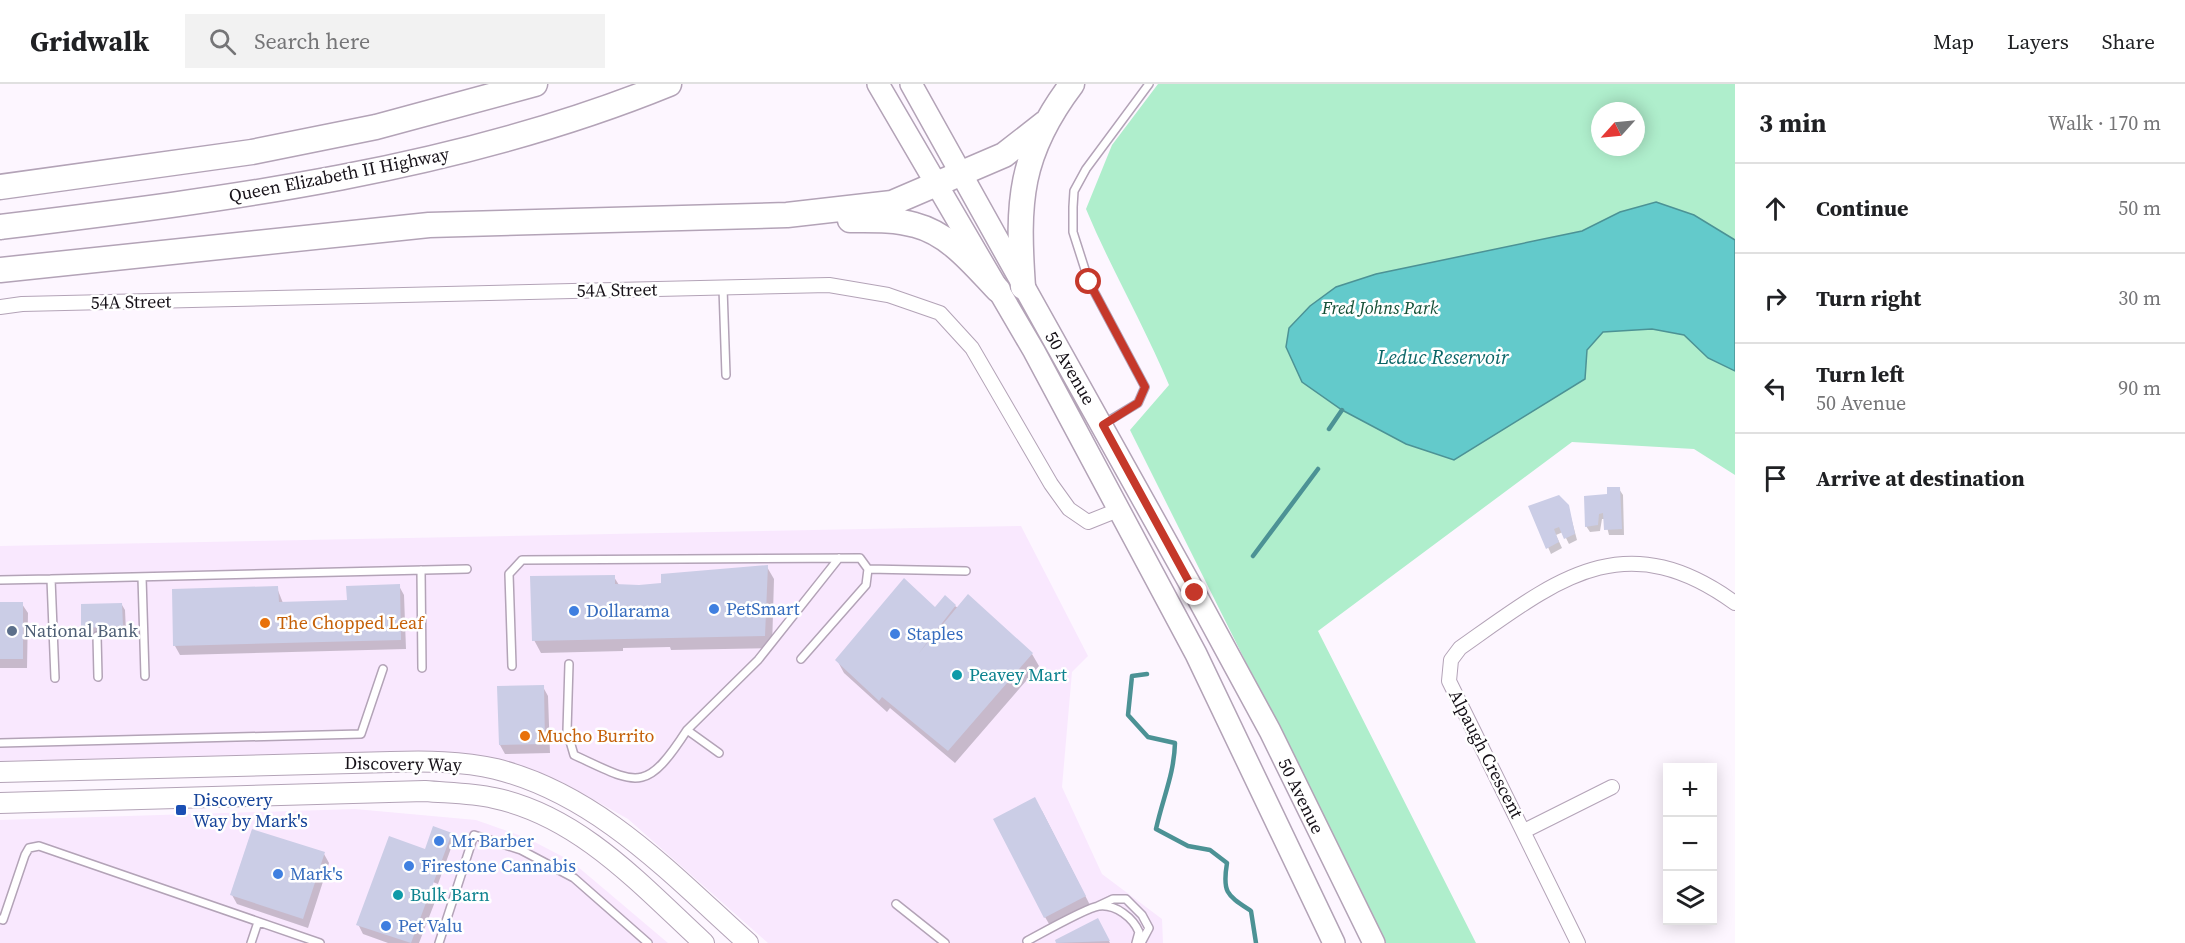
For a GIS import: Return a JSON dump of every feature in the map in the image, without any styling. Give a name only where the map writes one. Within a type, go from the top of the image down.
[{"type":"highway","points":[[0,187],[252,152],[376,127],[535,84]]},
{"type":"highway","name":"Queen Elizabeth II Highway","points":[[0,227],[292,187],[416,162],[467,151],[568,120],[669,84]]},
{"type":"highway","points":[[1023,287],[1018,228],[1021,195],[1031,156],[1045,123],[1072,84]]},
{"type":"highway","points":[[0,270],[429,225],[787,214],[892,203],[962,176],[1004,155],[1045,123]]},
{"type":"highway","points":[[787,214],[916,225],[949,242],[998,290]]},
{"type":"main road","points":[[880,84],[937,167],[950,174],[962,176]]},
{"type":"main road","name":"50 Avenue","points":[[880,84],[936,186],[1034,351],[1196,654],[1334,943]]},
{"type":"main road","name":"50 Avenue","points":[[911,84],[1023,287],[1103,425],[1269,731],[1374,943]]},
{"type":"main road","points":[[1302,877],[1324,943]]},
{"type":"street","name":"54A Street","points":[[0,307],[22,304],[829,285],[888,296],[940,313],[972,348],[1051,484],[1069,508],[1088,522],[1118,510]]},
{"type":"street","name":"Alpaugh Crescent","points":[[1578,943],[1449,681],[1451,660],[1460,648],[1554,584],[1576,573],[1601,566],[1635,563],[1662,566],[1712,586],[1735,603]]},
{"type":"street","name":"Discovery Way","points":[[0,772],[391,762],[438,762],[493,769],[539,783],[602,818],[638,845],[748,943]]},
{"type":"street","points":[[1524,831],[1612,787]]},
{"type":"street","name":"Discovery Way","points":[[0,803],[425,791],[494,798],[550,818],[586,839],[621,866],[704,943]]},
{"type":"lane","points":[[1103,425],[1138,403],[1145,387],[1089,282],[1073,232],[1074,191],[1086,169],[1149,84]]},
{"type":"lane","points":[[723,288],[726,375]]},
{"type":"lane","points":[[569,664],[567,731],[574,754],[628,779],[638,780],[670,756],[687,730],[758,660],[839,558]]},
{"type":"lane","points":[[512,666],[509,574],[522,560],[860,558],[868,569],[866,585],[801,659]]},
{"type":"lane","points":[[0,580],[467,568]]},
{"type":"lane","points":[[868,569],[966,571]]},
{"type":"lane","points":[[421,570],[422,668]]},
{"type":"lane","points":[[142,577],[145,676]]},
{"type":"lane","points":[[51,579],[55,678]]},
{"type":"lane","points":[[97,636],[98,677]]},
{"type":"lane","points":[[0,743],[361,734],[383,669]]},
{"type":"lane","points":[[687,730],[719,753]]},
{"type":"lane","points":[[439,943],[474,835],[521,850],[574,878],[648,943]]},
{"type":"lane","points":[[0,919],[3,920],[25,855],[30,848],[39,846],[320,943]]},
{"type":"lane","points":[[1027,941],[1113,899],[1126,899],[1142,915],[1149,928],[1141,943]]},
{"type":"lane","points":[[896,904],[945,943]]},
{"type":"lane","points":[[1098,906],[1115,909],[1133,920],[1139,932],[1136,943]]},
{"type":"lane","points":[[251,943],[258,922]]},
{"type":"shaded area","points":[[1021,526],[1088,656],[1072,672],[1062,787],[1102,874],[1162,919],[1163,943],[768,943],[628,819],[564,783],[506,764],[429,754],[0,761],[0,546]]},
{"type":"shaded area","points":[[355,809],[476,820],[527,838],[571,861],[668,943],[0,943],[0,820]]},
{"type":"green space","name":"Fred Johns Park","points":[[1158,84],[1735,84],[1735,475],[1694,449],[1572,442],[1318,631],[1476,943],[1386,943],[1130,430],[1169,385],[1086,209],[1112,145]]},
{"type":"water","name":"Leduc Reservoir","points":[[1656,202],[1694,215],[1735,240],[1735,371],[1708,358],[1684,335],[1652,329],[1603,332],[1587,350],[1585,379],[1454,460],[1406,444],[1342,410],[1302,382],[1286,347],[1289,328],[1310,306],[1336,287],[1376,274],[1582,231],[1620,212]]},
{"type":"building","points":[[1607,487],[1620,487],[1622,529],[1604,530],[1603,513],[1599,514],[1598,525],[1585,527],[1584,496],[1607,494]]},
{"type":"building","points":[[1559,495],[1569,505],[1575,534],[1564,539],[1559,527],[1554,529],[1559,542],[1546,549],[1528,506]]},
{"type":"building","points":[[768,565],[765,636],[532,641],[530,576],[615,575],[615,584],[639,585],[661,583],[661,574]]},
{"type":"building","name":"Peavey Mart","points":[[904,578],[935,607],[945,595],[956,605],[919,653],[968,594],[1033,653],[948,751],[882,697],[879,701],[835,660]]},
{"type":"building","points":[[400,584],[401,640],[173,646],[172,589],[278,586],[279,602],[347,600],[346,586]]},
{"type":"building","name":"National Bank","points":[[0,602],[23,602],[23,659],[0,659]]},
{"type":"building","points":[[122,603],[123,626],[81,628],[81,604]]},
{"type":"building","points":[[544,685],[545,744],[499,745],[497,686]]},
{"type":"building","points":[[1035,797],[1086,896],[1044,918],[993,819]]},
{"type":"building","points":[[433,826],[452,833],[411,943],[356,925],[389,836],[425,849]]},
{"type":"building","name":"Mark's","points":[[252,829],[325,852],[303,919],[230,895]]},
{"type":"building","points":[[1098,918],[1110,941],[1056,943],[1055,940]]},
{"type":"waterway","points":[[1329,429],[1342,410]]},
{"type":"waterway","points":[[1253,556],[1318,469]]},
{"type":"waterway","points":[[1147,674],[1132,676],[1128,715],[1148,737],[1175,743],[1170,776],[1156,829],[1188,846],[1210,850],[1227,863],[1226,887],[1236,901],[1251,911],[1256,943]]},
{"type":"place","name":"PetSmart","points":[[714,609]]},
{"type":"place","name":"Dollarama","points":[[574,611]]},
{"type":"place","name":"The Chopped Leaf","points":[[265,623]]},
{"type":"place","name":"National Bank","points":[[12,631]]},
{"type":"place","name":"Staples","points":[[895,634]]},
{"type":"place","name":"Peavey Mart","points":[[957,675]]},
{"type":"place","name":"Mucho Burrito","points":[[525,736]]},
{"type":"place","name":"Discovery Way by Mark's","points":[[181,810]]},
{"type":"place","name":"Mr Barber","points":[[439,841]]},
{"type":"place","name":"Firestone Cannabis","points":[[409,866]]},
{"type":"place","name":"Mark's","points":[[278,874]]},
{"type":"place","name":"Bulk Barn","points":[[398,895]]},
{"type":"place","name":"Pet Valu","points":[[386,926]]},
{"type":"route","points":[[1089,282],[1145,387],[1138,403],[1103,425],[1195,593]]}]
